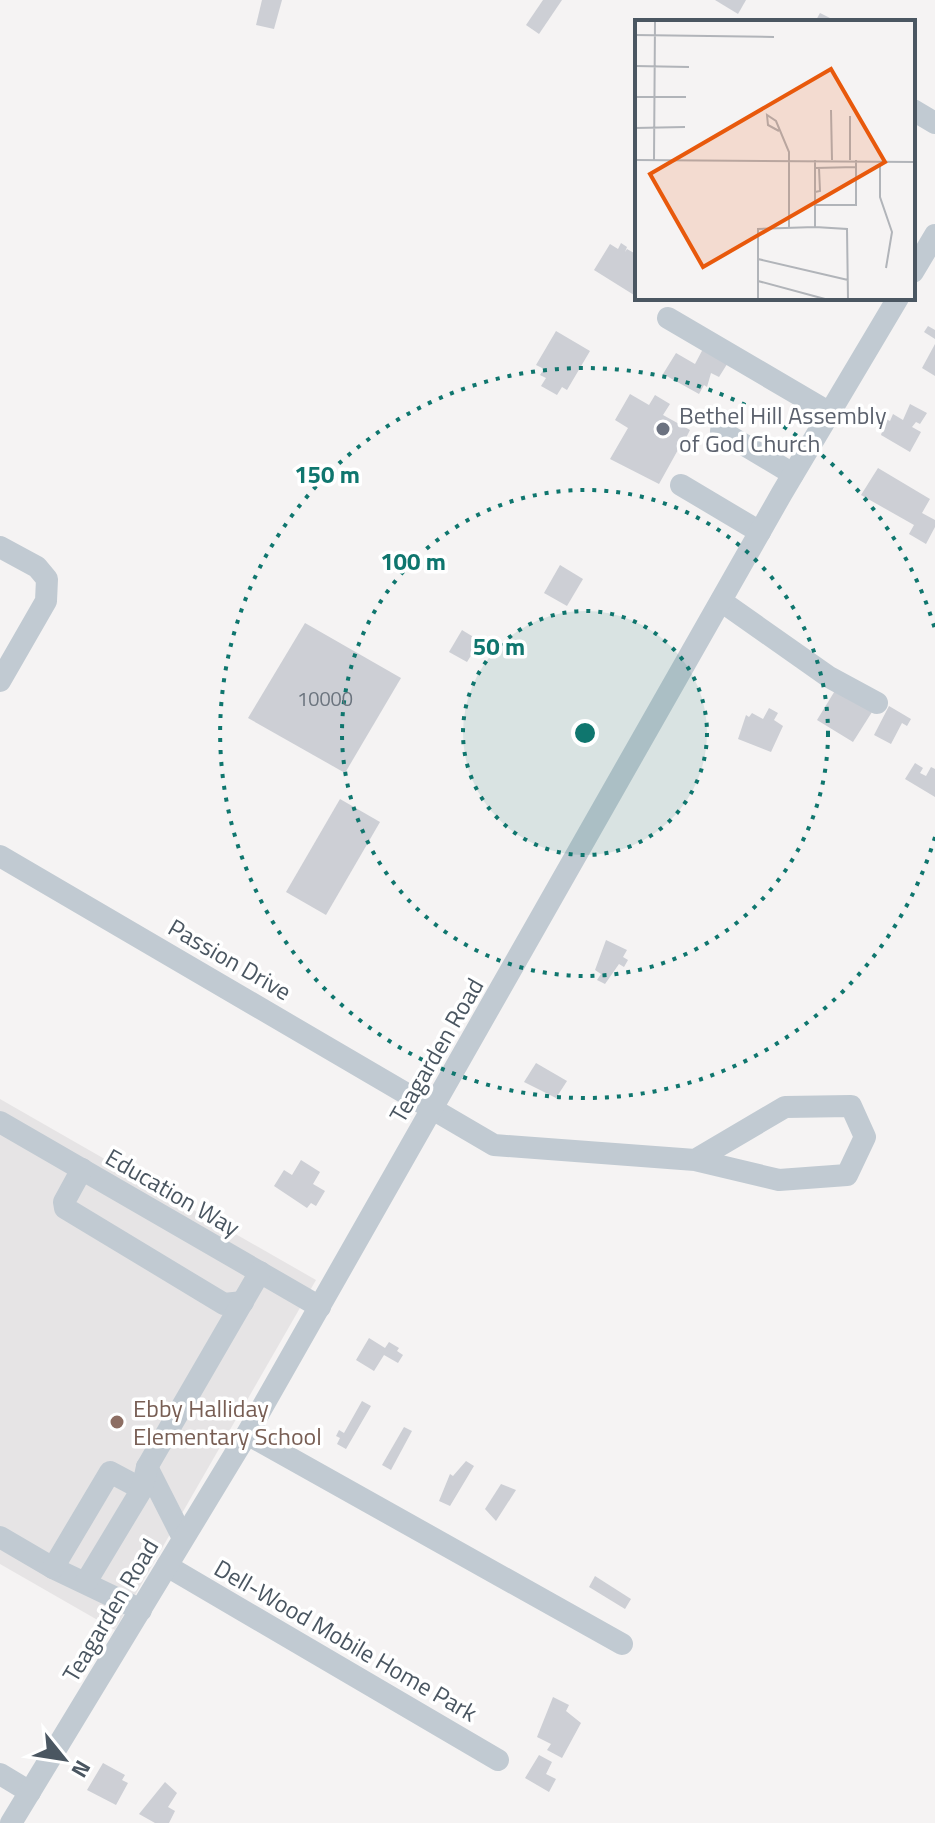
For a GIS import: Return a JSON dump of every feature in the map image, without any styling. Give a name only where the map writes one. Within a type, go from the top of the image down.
[{"type":"street","points":[[915,111],[935,123]]},
{"type":"street","points":[[915,269],[935,235]]},
{"type":"street","name":"Teagarden Road","points":[[11,1823],[247,1434],[793,474],[897,300]]},
{"type":"street","points":[[668,318],[830,413]]},
{"type":"street","points":[[721,431],[793,474]]},
{"type":"street","points":[[681,485],[760,532]]},
{"type":"street","points":[[0,547],[37,567],[47,579],[46,601],[0,681]]},
{"type":"street","points":[[721,601],[829,677],[877,703]]},
{"type":"street","name":"Passion Drive","points":[[0,856],[494,1145],[695,1160],[779,1180],[847,1175],[865,1137],[851,1106],[785,1107],[695,1160]]},
{"type":"street","name":"Education Way","points":[[0,1122],[320,1307]]},
{"type":"street","points":[[82,1169],[65,1208],[224,1304],[243,1302]]},
{"type":"street","points":[[86,1582],[260,1272]]},
{"type":"street","points":[[247,1434],[622,1644]]},
{"type":"street","points":[[53,1568],[110,1472],[145,1478],[183,1538]]},
{"type":"street","points":[[0,1537],[53,1568],[141,1610]]},
{"type":"street","name":"Dell-Wood Mobile Home Park","points":[[167,1566],[498,1760]]},
{"type":"street","points":[[0,1774],[30,1792]]},
{"type":"shaded area","name":"Ebby Halliday Elementary School","points":[[0,1099],[316,1280],[115,1630],[0,1564]]},
{"type":"building","points":[[262,0],[282,0],[274,29],[256,25]]},
{"type":"building","points":[[543,0],[562,0],[539,34],[526,25]]},
{"type":"building","points":[[715,0],[746,0],[738,14]]},
{"type":"building","points":[[820,13],[834,20],[816,20]]},
{"type":"building","points":[[621,243],[627,247],[625,252],[627,249],[635,251],[634,295],[594,270],[610,244],[618,249]]},
{"type":"building","points":[[928,326],[935,330],[935,339],[924,332]]},
{"type":"building","points":[[556,331],[590,351],[567,390],[562,387],[557,395],[541,386],[546,378],[540,375],[544,369],[536,365]]},
{"type":"building","points":[[935,344],[935,376],[922,368]]},
{"type":"building","points":[[704,347],[729,361],[719,377],[711,373],[707,387],[704,385],[699,394],[663,374],[676,353],[695,364]]},
{"type":"building","points":[[630,394],[649,405],[655,395],[670,404],[663,415],[690,430],[686,438],[693,442],[688,453],[679,448],[659,484],[610,459],[628,428],[615,420]]},
{"type":"building","points":[[910,404],[927,413],[920,424],[916,422],[912,427],[921,432],[910,452],[881,435],[886,419],[890,421],[893,414],[903,420]]},
{"type":"building","points":[[878,468],[930,499],[922,513],[935,520],[935,527],[926,544],[909,534],[914,525],[861,495]]},
{"type":"building","points":[[560,565],[583,579],[567,606],[544,593]]},
{"type":"building","points":[[305,623],[401,678],[345,773],[248,718]]},
{"type":"building","points":[[462,630],[480,641],[467,662],[449,652]]},
{"type":"building","points":[[836,689],[872,712],[853,742],[817,720]]},
{"type":"building","points":[[889,706],[911,719],[907,726],[902,723],[891,744],[874,735]]},
{"type":"building","points":[[769,708],[778,713],[774,720],[783,726],[771,752],[738,739],[746,715],[749,717],[752,713],[763,719]]},
{"type":"building","points":[[915,763],[923,768],[920,773],[926,776],[931,767],[935,769],[935,797],[905,779]]},
{"type":"building","points":[[340,799],[380,822],[326,915],[286,892]]},
{"type":"building","points":[[606,940],[627,950],[623,957],[628,960],[624,967],[619,964],[605,984],[597,980],[601,974],[595,970]]},
{"type":"building","points":[[536,1063],[567,1081],[556,1098],[524,1082]]},
{"type":"building","points":[[301,1160],[320,1172],[313,1184],[325,1191],[316,1206],[311,1203],[307,1208],[274,1186],[284,1170],[292,1175]]},
{"type":"building","points":[[369,1338],[385,1348],[389,1342],[399,1348],[397,1351],[403,1355],[398,1363],[384,1355],[374,1371],[356,1360]]},
{"type":"building","points":[[362,1401],[371,1406],[346,1449],[337,1444],[340,1438],[336,1436],[339,1430],[344,1433]]},
{"type":"building","points":[[404,1427],[412,1431],[391,1470],[382,1465]]},
{"type":"building","points":[[466,1461],[474,1466],[450,1506],[439,1501],[450,1474],[453,1476]]},
{"type":"building","points":[[501,1484],[516,1490],[496,1521],[485,1509]]},
{"type":"building","points":[[595,1576],[631,1599],[625,1609],[589,1587]]},
{"type":"building","points":[[553,1697],[569,1705],[566,1711],[581,1723],[562,1758],[547,1750],[551,1744],[537,1737]]},
{"type":"building","points":[[539,1755],[552,1762],[546,1774],[556,1779],[549,1792],[525,1778]]},
{"type":"building","points":[[103,1763],[125,1775],[122,1780],[128,1783],[116,1805],[87,1790]]},
{"type":"building","points":[[165,1782],[177,1793],[168,1807],[175,1811],[169,1823],[155,1823],[139,1814]]},
{"type":"place","name":"Bethel Hill Assembly of God Church","points":[[663,429]]},
{"type":"place","name":"Ebby Halliday Elementary School","points":[[117,1422]]}]
